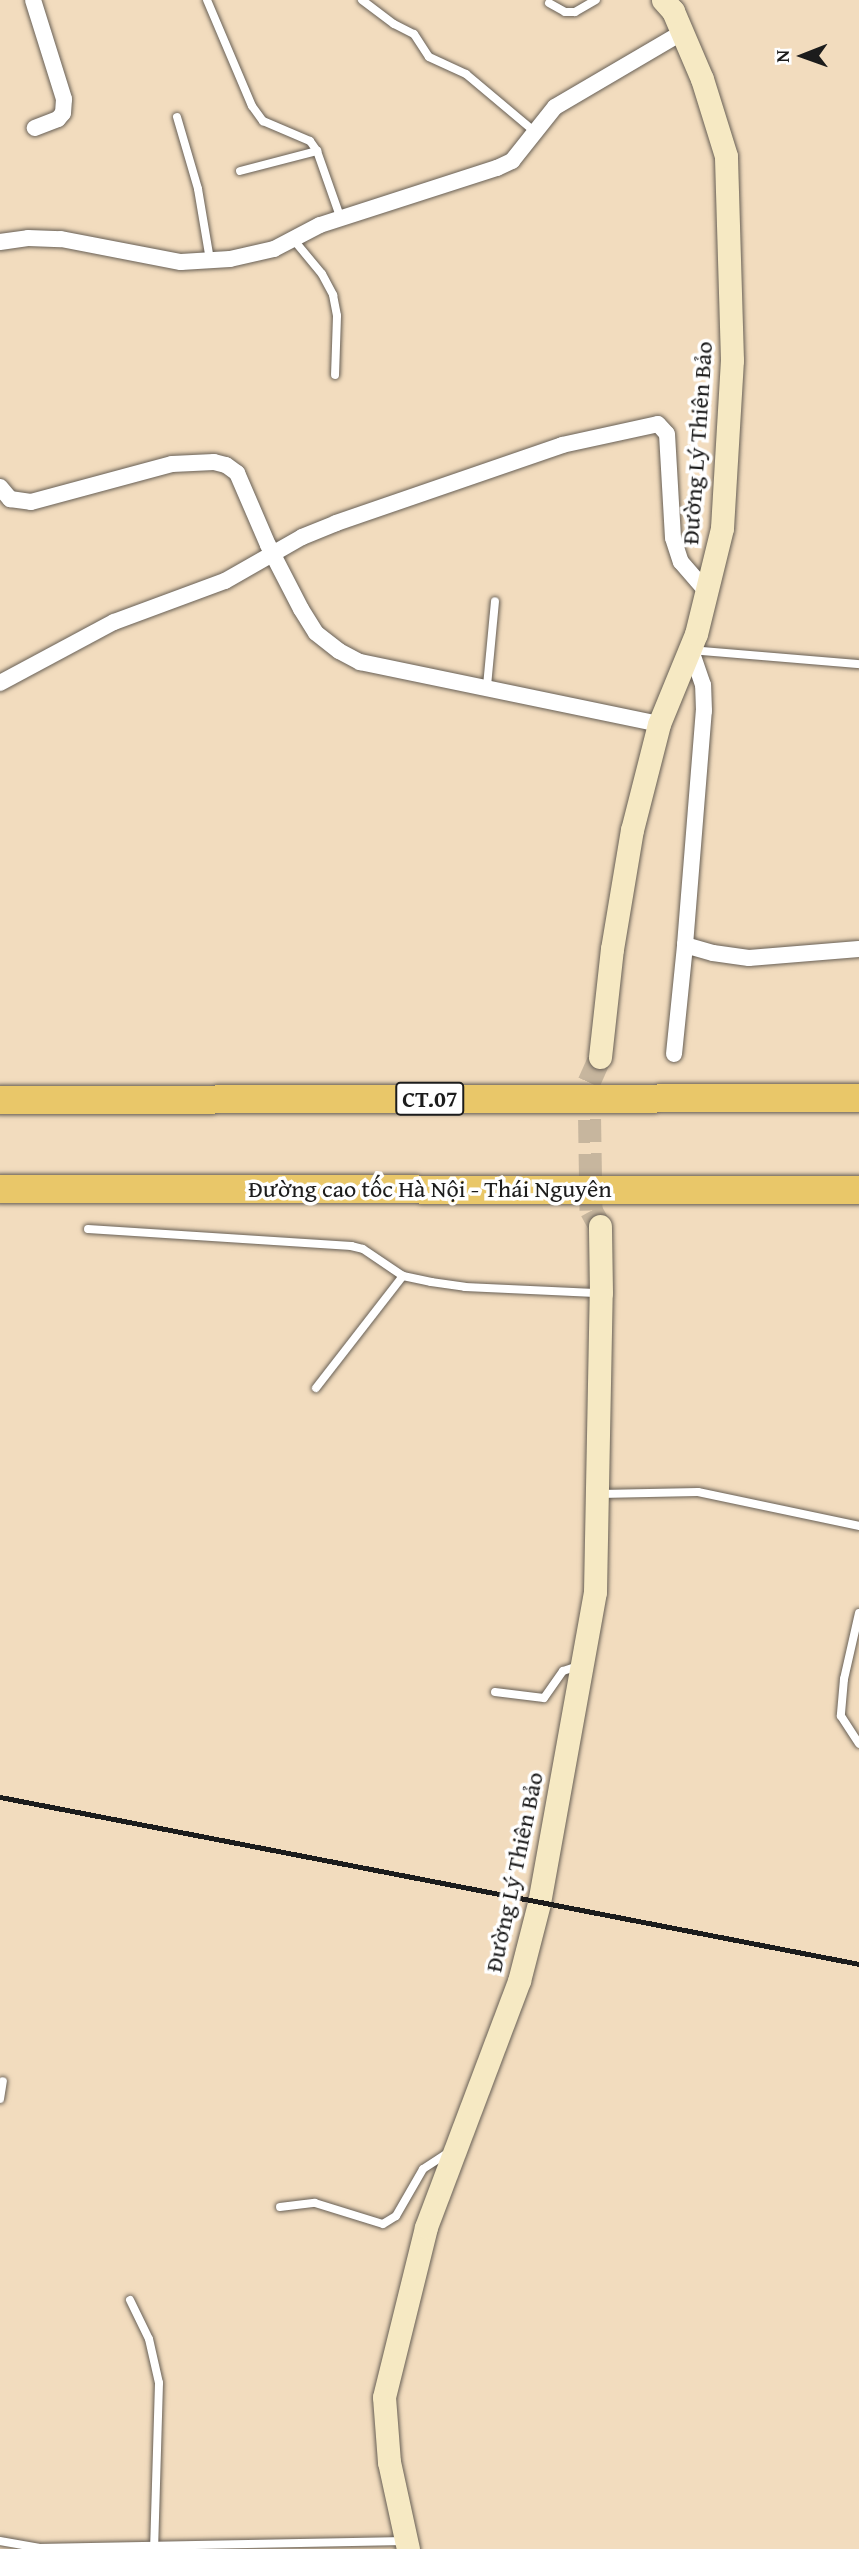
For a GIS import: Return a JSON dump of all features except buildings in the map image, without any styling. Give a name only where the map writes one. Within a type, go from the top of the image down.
[{"type":"highway","name":"CT.07","points":[[0,1100],[859,1098]]},
{"type":"highway","name":"Đường cao tốc Hà Nội - Thái Nguyên","points":[[0,1189],[859,1189]]},
{"type":"main road","name":"Đường Lý Thiên Bảo","points":[[600,1056],[612,949],[632,830],[659,724],[691,650],[722,528],[732,360],[726,156],[702,79],[683,33],[663,0]]},
{"type":"main road","name":"Đường Lý Thiên Bảo","points":[[407,2545],[389,2462],[384,2397],[426,2227],[519,1981],[539,1903],[595,1592],[600,1226]]},
{"type":"street","points":[[33,0],[64,99],[63,113],[58,119],[35,128]]},
{"type":"street","points":[[0,242],[28,238],[61,239],[181,262],[211,260],[274,249],[320,225],[497,168],[512,160],[555,107],[683,33]]},
{"type":"street","points":[[0,682],[114,622],[225,581],[302,537],[405,497],[562,446],[658,424],[667,434],[673,538],[681,562],[706,591]]},
{"type":"street","points":[[0,487],[10,499],[31,502],[172,464],[214,462],[237,473],[274,555],[316,633],[339,652],[360,662],[659,724]]},
{"type":"street","points":[[674,1054],[704,711],[703,685],[691,650]]},
{"type":"street","points":[[685,945],[713,953],[749,958],[859,949]]},
{"type":"lane","points":[[207,0],[252,106],[263,121],[310,141],[317,151],[341,219]]},
{"type":"lane","points":[[362,0],[394,24],[414,34],[429,57],[466,74],[534,131]]},
{"type":"lane","points":[[548,3],[565,12],[575,12],[596,0]]},
{"type":"lane","points":[[177,117],[198,189],[211,260]]},
{"type":"lane","points":[[240,171],[317,151]]},
{"type":"lane","points":[[293,239],[323,274],[333,295],[337,316],[335,375]]},
{"type":"lane","points":[[486,686],[495,601]]},
{"type":"lane","points":[[691,650],[859,664]]},
{"type":"lane","points":[[88,1229],[351,1246],[363,1249],[403,1276],[465,1287],[601,1293]]},
{"type":"lane","points":[[316,1388],[349,1347],[369,1316],[403,1276]]},
{"type":"lane","points":[[597,1494],[698,1492],[859,1526]]},
{"type":"lane","points":[[859,1613],[844,1679],[841,1716],[859,1744]]},
{"type":"lane","points":[[495,1692],[544,1698],[563,1671],[582,1664]]},
{"type":"lane","points":[[0,2099],[3,2081]]},
{"type":"lane","points":[[280,2207],[315,2203],[383,2224],[396,2216],[424,2169],[457,2146]]},
{"type":"lane","points":[[130,2300],[149,2339],[159,2383],[154,2547]]},
{"type":"lane","points":[[0,2540],[38,2547],[100,2548],[407,2545]]},
{"type":"tunnel","points":[[600,1057],[589,1082],[591,1210],[600,1226]]},
{"type":"railway","points":[[0,1797],[859,1964]]}]
